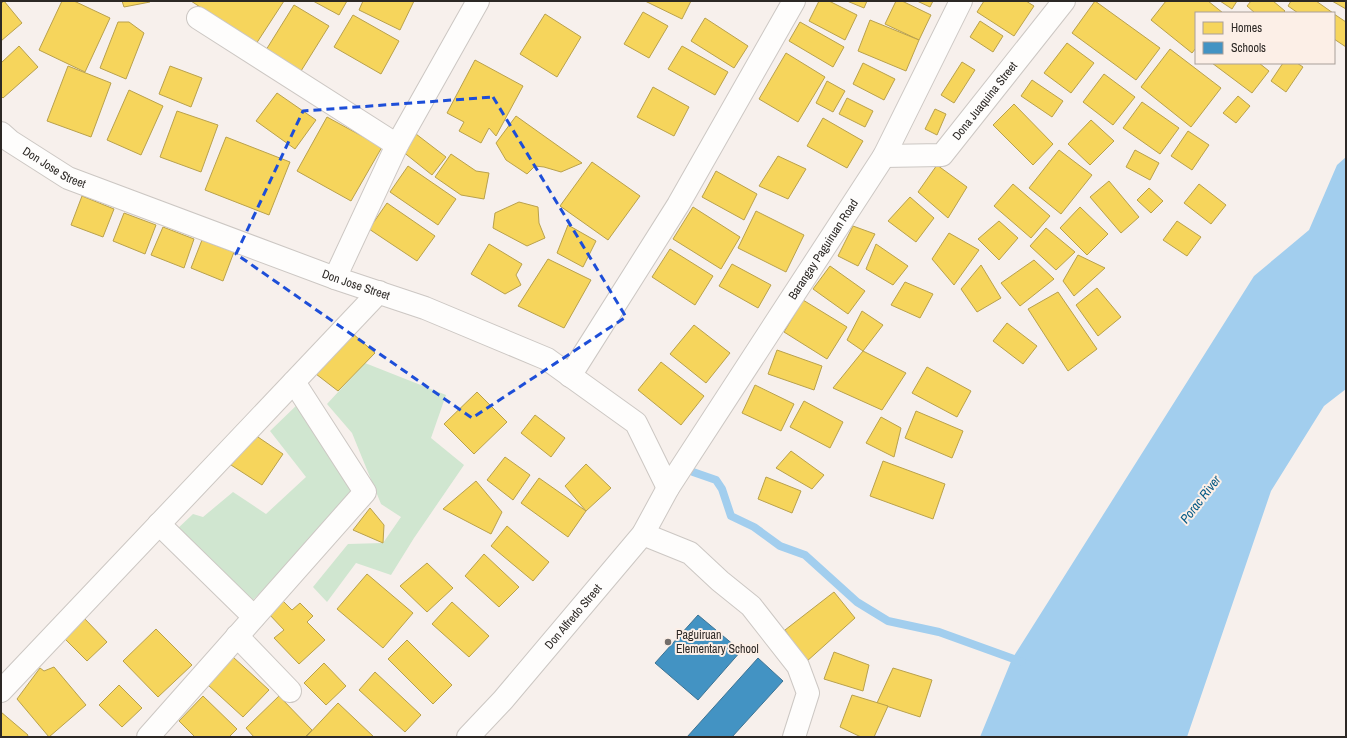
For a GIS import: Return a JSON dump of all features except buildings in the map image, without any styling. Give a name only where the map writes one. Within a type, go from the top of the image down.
[{"type":"street","points":[[335,278],[397,145],[478,1]]},
{"type":"street","points":[[570,376],[678,205],[794,1]]},
{"type":"street","name":"Barangay Paguiruan Road","points":[[668,488],[884,156],[962,1]]},
{"type":"street","name":"Dona Juaquina Street","points":[[884,156],[942,155],[1064,1]]},
{"type":"street","points":[[198,18],[397,145]]},
{"type":"street","name":"Don Jose Street","points":[[1,133],[10,141],[68,178],[335,278],[425,308],[547,359],[636,423],[668,488]]},
{"type":"street","points":[[1,691],[379,292]]},
{"type":"street","points":[[148,737],[365,492],[294,382]]},
{"type":"street","name":"Don Alfredo Street","points":[[468,737],[503,700],[643,534],[668,488]]},
{"type":"street","points":[[159,524],[254,617]]},
{"type":"street","points":[[643,534],[690,553],[751,606],[798,666],[808,693],[794,737]]},
{"type":"street","points":[[237,636],[290,691]]},
{"type":"highlighted area","points":[[493,97],[626,317],[472,418],[236,254],[303,111]]},
{"type":"green space","points":[[365,363],[446,395],[431,438],[464,465],[414,538],[391,575],[356,563],[327,602],[313,587],[348,544],[383,543],[401,517],[381,504],[352,433],[327,404]]},
{"type":"green space","points":[[299,403],[354,494],[253,600],[175,531],[193,514],[203,517],[233,492],[266,514],[306,477],[270,431]]},
{"type":"water","name":"Porac River","points":[[1346,157],[1346,389],[1324,406],[1271,491],[1187,737],[980,737],[1012,659],[1254,276],[1309,230],[1337,165]]},
{"type":"waterway","points":[[693,472],[716,480],[722,489],[731,516],[754,527],[780,546],[805,555],[857,602],[888,621],[939,632],[1022,662]]},
{"type":"place","name":"Paguiruan Elementary School","points":[[668,642]]}]
